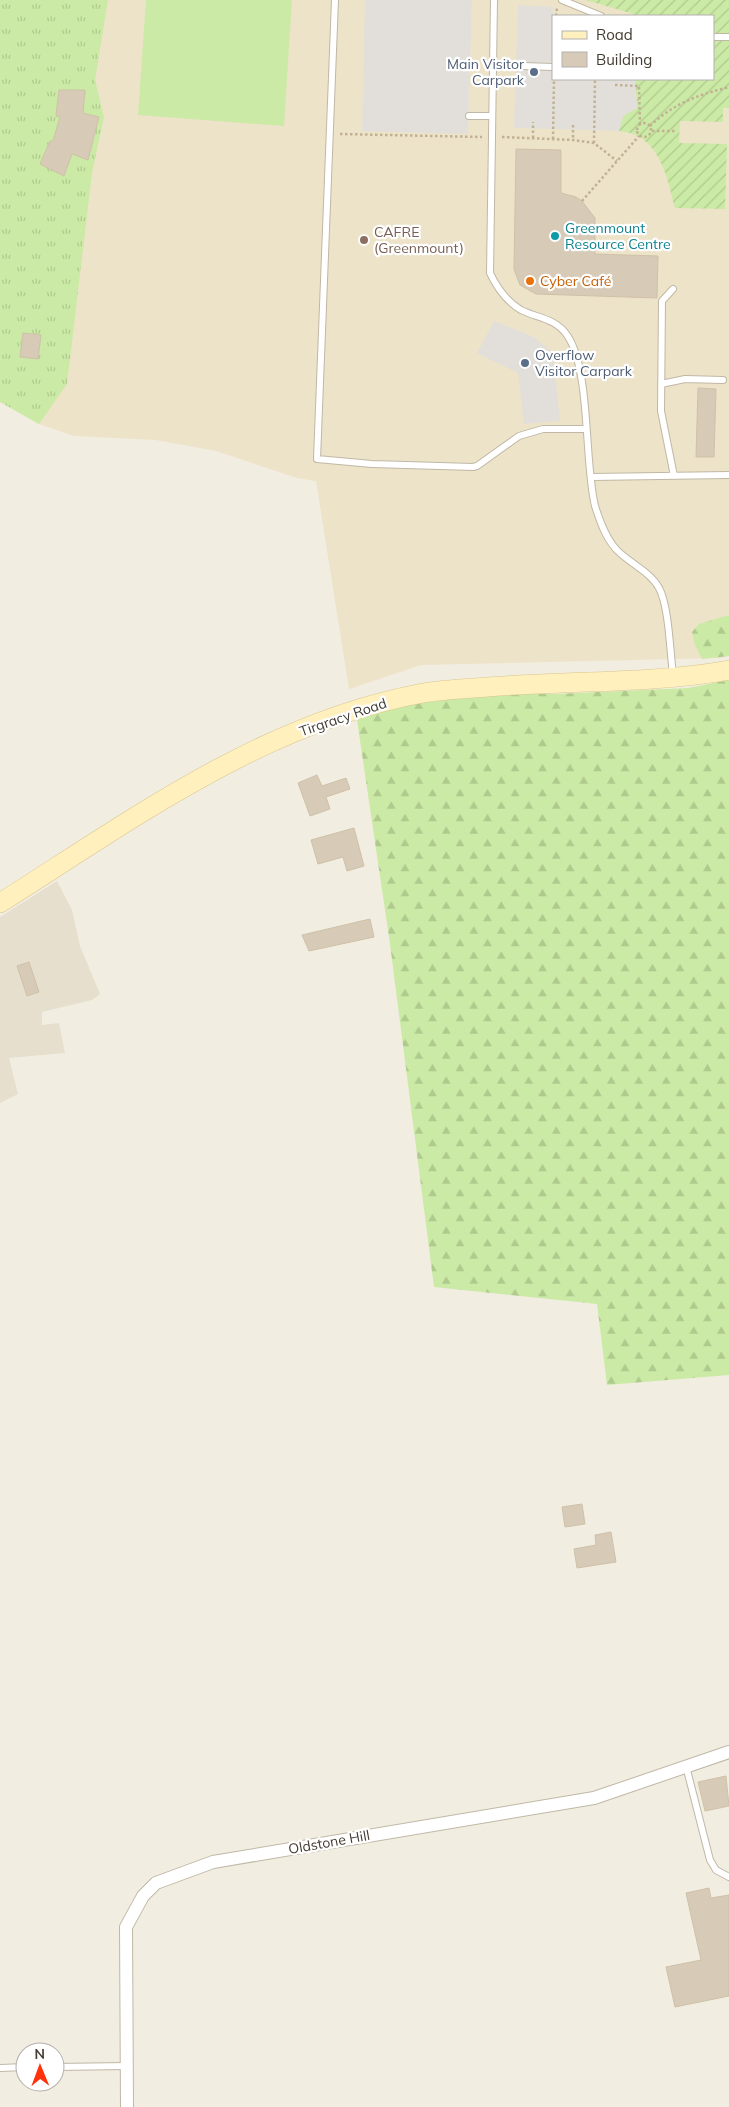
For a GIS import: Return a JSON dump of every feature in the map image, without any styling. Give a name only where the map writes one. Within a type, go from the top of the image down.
[{"type":"street","name":"Tirgracy Road","points":[[0,902],[249,752],[378,702],[425,692],[519,684],[624,682],[674,678],[729,670]]},
{"type":"street","name":"Oldstone Hill","points":[[127,2107],[126,1927],[143,1896],[156,1883],[213,1862],[594,1798],[729,1752]]},
{"type":"lane","points":[[335,0],[328,133],[317,459],[372,464],[473,467],[519,436],[543,428],[585,429]]},
{"type":"lane","points":[[494,0],[490,273],[499,292],[521,309],[552,320],[567,335],[579,365],[591,477],[595,505],[602,528],[618,551],[651,578],[659,589],[665,612],[674,678]]},
{"type":"lane","points":[[562,0],[600,15]]},
{"type":"lane","points":[[714,37],[729,37]]},
{"type":"lane","points":[[494,65],[552,67]]},
{"type":"lane","points":[[469,116],[492,116]]},
{"type":"lane","points":[[672,289],[662,300],[661,384],[662,421],[674,476]]},
{"type":"lane","points":[[661,384],[685,379],[723,380]]},
{"type":"lane","points":[[591,477],[729,475]]},
{"type":"lane","points":[[686,1766],[710,1860],[716,1870],[729,1877]]},
{"type":"lane","points":[[65,2067],[127,2066]]},
{"type":"lane","points":[[0,2068],[15,2067]]},
{"type":"path","points":[[553,139],[554,80]]},
{"type":"path","points":[[594,143],[595,80]]},
{"type":"path","points":[[615,85],[639,86],[640,125],[637,131],[639,136]]},
{"type":"path","points":[[650,126],[677,104],[696,96],[729,87]]},
{"type":"path","points":[[533,138],[534,122]]},
{"type":"path","points":[[640,125],[644,123],[650,126],[652,131]]},
{"type":"path","points":[[573,124],[573,140]]},
{"type":"path","points":[[639,136],[646,138],[652,131],[677,131]]},
{"type":"path","points":[[328,133],[573,140],[594,143],[618,160]]},
{"type":"path","points":[[582,201],[639,136]]},
{"type":"shaded area","name":"CAFRE (Greenmount)","points":[[0,0],[729,0],[729,656],[720,658],[421,665],[349,689],[316,481],[297,478],[216,451],[156,440],[74,436],[39,424],[0,402]]},
{"type":"shaded area","points":[[365,0],[472,0],[468,134],[362,131]]},
{"type":"shaded area","name":"Main Visitor Carpark","points":[[518,5],[553,7],[552,80],[635,80],[637,108],[623,116],[619,131],[514,128]]},
{"type":"shaded area","name":"Overflow Visitor Carpark","points":[[494,321],[534,337],[553,353],[560,421],[524,424],[518,373],[477,353]]},
{"type":"shaded area","points":[[57,881],[72,910],[80,946],[100,994],[92,1000],[42,1012],[42,1025],[59,1023],[65,1053],[9,1058],[18,1094],[0,1103],[0,917]]},
{"type":"green space","points":[[0,0],[108,0],[95,80],[104,117],[92,173],[67,384],[39,424],[0,402]]},
{"type":"green space","points":[[146,0],[292,0],[284,126],[138,115]]},
{"type":"green space","points":[[586,0],[729,0],[729,108],[723,108],[723,122],[680,121],[679,143],[727,144],[725,209],[675,208],[664,170],[652,148],[644,140],[633,134],[619,131],[623,116],[637,108],[635,80],[714,80],[714,15],[633,14]]},
{"type":"green space","points":[[729,615],[729,656],[702,659],[695,645],[692,632],[699,624]]},
{"type":"green space","points":[[729,680],[729,1375],[607,1385],[597,1304],[434,1287],[390,944],[357,720],[416,701],[483,693],[555,694],[688,688]]},
{"type":"building","points":[[59,90],[85,90],[83,113],[99,117],[88,160],[72,154],[64,176],[40,164],[50,141],[53,141],[60,117],[56,116]]},
{"type":"building","name":"Greenmount Resource Centre","points":[[516,149],[561,150],[561,193],[576,197],[582,201],[595,218],[595,254],[658,256],[657,298],[536,294],[520,285],[514,269]]},
{"type":"building","points":[[23,333],[41,335],[38,359],[20,357]]},
{"type":"building","points":[[698,388],[716,389],[714,457],[696,457]]},
{"type":"building","points":[[317,775],[322,786],[346,778],[350,789],[326,797],[330,809],[310,816],[298,783]]},
{"type":"building","points":[[354,828],[364,866],[347,871],[343,857],[318,864],[311,840]]},
{"type":"building","points":[[370,919],[374,937],[309,951],[302,935]]},
{"type":"building","points":[[29,962],[39,992],[27,996],[17,966]]},
{"type":"building","points":[[582,1504],[585,1524],[565,1527],[562,1507]]},
{"type":"building","points":[[611,1532],[616,1562],[577,1568],[574,1549],[596,1545],[595,1535]]},
{"type":"building","points":[[726,1776],[729,1806],[705,1811],[698,1782]]},
{"type":"building","points":[[709,1888],[711,1898],[729,1895],[729,1996],[675,2007],[666,1967],[701,1960],[686,1893]]},
{"type":"place","name":"Main Visitor Carpark","points":[[534,72]]},
{"type":"place","name":"Greenmount Resource Centre","points":[[555,236]]},
{"type":"place","name":"CAFRE (Greenmount)","points":[[364,240]]},
{"type":"place","name":"Cyber Café","points":[[530,281]]},
{"type":"place","name":"Overflow Visitor Carpark","points":[[525,363]]}]
